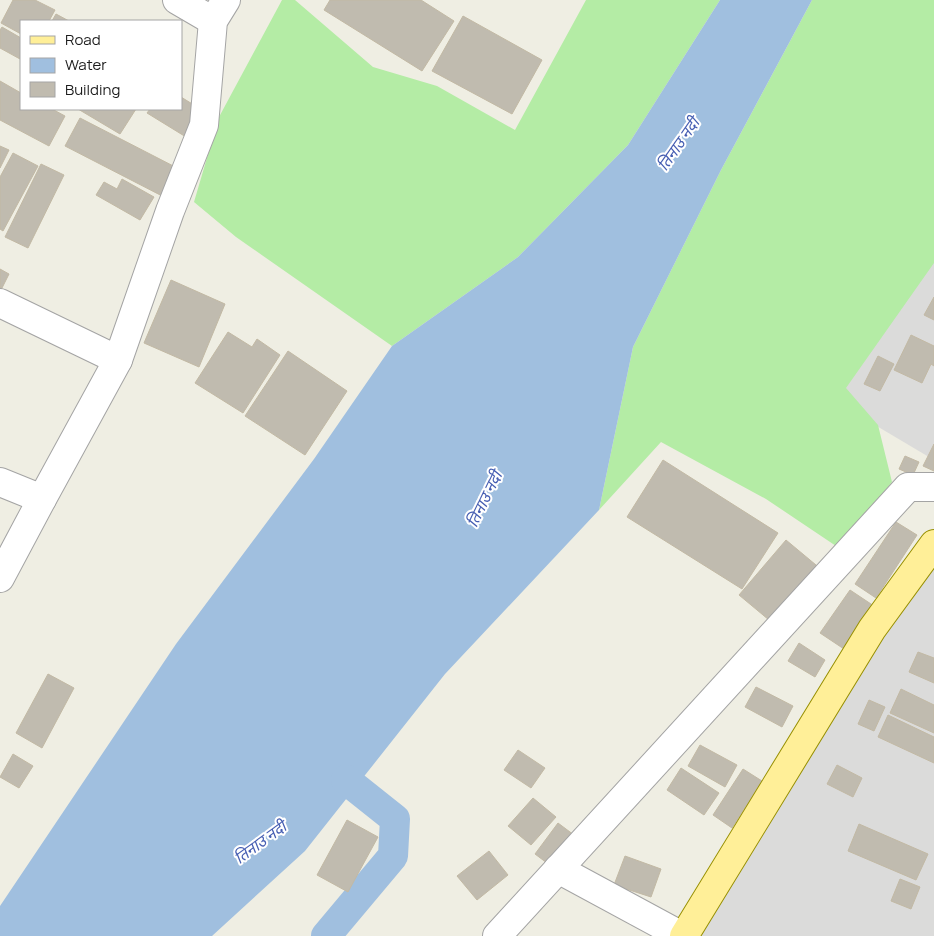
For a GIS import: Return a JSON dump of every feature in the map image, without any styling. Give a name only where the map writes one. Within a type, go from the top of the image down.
[{"type":"main road","points":[[683,936],[872,629],[934,544]]},
{"type":"street","points":[[0,578],[118,360],[170,211],[204,125],[220,11],[177,0]]},
{"type":"street","points":[[0,303],[118,360]]},
{"type":"street","points":[[0,482],[42,499]]},
{"type":"street","points":[[497,936],[908,487],[934,486]]},
{"type":"street","points":[[558,869],[683,936]]},
{"type":"shaded area","points":[[934,20],[934,460],[784,371]]},
{"type":"shaded area","points":[[934,551],[934,936],[684,936]]},
{"type":"green space","points":[[282,0],[295,0],[373,67],[437,86],[515,130],[586,0],[720,0],[628,145],[518,257],[392,346],[236,237],[194,202],[219,117]]},
{"type":"green space","points":[[812,0],[934,0],[934,263],[846,388],[878,425],[892,482],[839,548],[766,499],[661,442],[599,510],[633,347],[721,170]]},
{"type":"water","name":"तिनाउ नदी","points":[[720,0],[812,0],[721,170],[633,347],[599,510],[445,674],[305,851],[212,936],[0,936],[0,906],[176,644],[314,459],[392,346],[518,257],[628,145]]},
{"type":"building","points":[[13,0],[35,0],[55,10],[50,20],[20,20],[20,33],[1,23]]},
{"type":"building","points":[[330,0],[421,0],[454,21],[422,71],[324,10]]},
{"type":"building","points":[[56,14],[67,20],[53,20]]},
{"type":"building","points":[[463,16],[542,60],[512,114],[432,71]]},
{"type":"building","points":[[2,27],[20,37],[20,59],[0,48],[0,30]]},
{"type":"building","points":[[0,81],[20,92],[20,110],[54,110],[65,116],[49,146],[0,120]]},
{"type":"building","points":[[182,98],[202,110],[186,137],[147,113],[149,110],[182,110]]},
{"type":"building","points":[[80,110],[135,110],[120,134]]},
{"type":"building","points":[[80,118],[183,171],[168,199],[65,146]]},
{"type":"building","points":[[0,146],[9,150],[0,168]]},
{"type":"building","points":[[13,153],[38,166],[3,231],[0,229],[0,177]]},
{"type":"building","points":[[41,164],[64,175],[28,248],[5,237]]},
{"type":"building","points":[[122,179],[154,197],[140,220],[96,195],[104,182],[117,189]]},
{"type":"building","points":[[0,269],[9,274],[1,290],[0,290]]},
{"type":"building","points":[[171,280],[225,304],[199,367],[144,343]]},
{"type":"building","points":[[934,297],[934,320],[924,315]]},
{"type":"building","points":[[228,332],[252,347],[257,339],[280,355],[243,413],[195,383]]},
{"type":"building","points":[[911,335],[934,346],[934,366],[931,364],[922,383],[894,370]]},
{"type":"building","points":[[288,351],[347,391],[305,455],[245,416]]},
{"type":"building","points":[[878,356],[894,364],[880,391],[864,384]]},
{"type":"building","points":[[934,444],[934,471],[923,466]]},
{"type":"building","points":[[905,456],[919,462],[913,475],[899,469]]},
{"type":"building","points":[[663,460],[778,533],[742,589],[627,517]]},
{"type":"building","points":[[896,522],[917,535],[876,598],[855,584]]},
{"type":"building","points":[[786,540],[822,570],[775,625],[739,595]]},
{"type":"building","points":[[850,590],[874,606],[844,649],[820,633]]},
{"type":"building","points":[[799,643],[825,660],[815,677],[788,661]]},
{"type":"building","points":[[918,652],[934,658],[934,683],[909,672]]},
{"type":"building","points":[[48,674],[74,688],[42,748],[16,733]]},
{"type":"building","points":[[756,687],[793,706],[782,727],[745,707]]},
{"type":"building","points":[[901,689],[934,705],[934,733],[890,713]]},
{"type":"building","points":[[869,700],[885,707],[874,731],[858,724]]},
{"type":"building","points":[[888,715],[934,737],[934,763],[878,737]]},
{"type":"building","points":[[700,745],[737,765],[725,787],[688,766]]},
{"type":"building","points":[[518,750],[545,768],[531,788],[504,770]]},
{"type":"building","points":[[13,754],[33,766],[19,788],[0,777]]},
{"type":"building","points":[[837,765],[862,778],[853,797],[827,784]]},
{"type":"building","points":[[681,768],[719,793],[704,815],[667,790]]},
{"type":"building","points":[[743,769],[762,781],[732,828],[713,815]]},
{"type":"building","points":[[533,798],[556,817],[531,845],[508,826]]},
{"type":"building","points":[[347,820],[378,837],[348,892],[317,875]]},
{"type":"building","points":[[558,823],[578,838],[555,869],[535,854]]},
{"type":"building","points":[[859,824],[928,854],[916,880],[848,851]]},
{"type":"building","points":[[489,851],[508,875],[477,900],[457,876]]},
{"type":"building","points":[[625,856],[661,869],[651,897],[614,885]]},
{"type":"building","points":[[900,879],[920,887],[911,909],[891,901]]},
{"type":"waterway","points":[[326,936],[393,856],[395,819],[346,780]]}]
